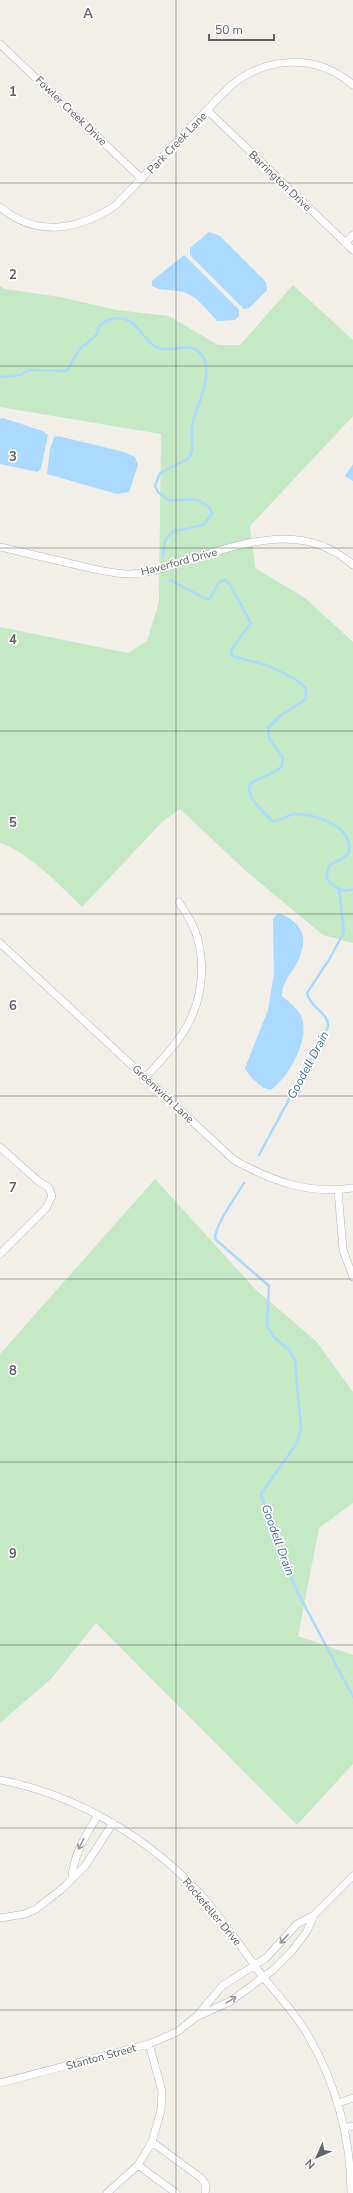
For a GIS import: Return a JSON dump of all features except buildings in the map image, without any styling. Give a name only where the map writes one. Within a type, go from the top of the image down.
[{"type":"street","name":"Fowler Creek Drive","points":[[0,44],[142,179]]},
{"type":"street","name":"Park Creek Lane","points":[[0,207],[30,223],[49,227],[74,225],[94,219],[116,205],[238,80],[253,71],[277,63],[292,61],[315,64],[336,72],[353,85]]},
{"type":"street","name":"Barrington Drive","points":[[208,111],[353,250]]},
{"type":"street","points":[[345,243],[353,235]]},
{"type":"street","name":"Haverford Drive","points":[[0,547],[108,572],[129,574],[153,571],[249,542],[290,539],[308,542],[330,550],[353,565]]},
{"type":"street","points":[[145,1078],[184,1032],[198,998],[202,978],[200,951],[194,928],[179,902]]},
{"type":"street","name":"Greenwich Lane","points":[[0,943],[234,1160],[279,1182],[298,1188],[338,1190],[353,1188]]},
{"type":"street","points":[[0,1147],[37,1180],[49,1188],[52,1199],[46,1208],[0,1254]]},
{"type":"street","points":[[338,1190],[343,1250],[353,1277]]},
{"type":"street","name":"Rockefeller Drive","points":[[0,1780],[23,1784],[98,1814],[166,1861],[191,1885],[306,2032],[338,2103],[350,2163],[351,2193]]},
{"type":"street","points":[[72,1877],[73,1863],[78,1848],[98,1814]]},
{"type":"street","points":[[0,1918],[25,1914],[36,1909],[63,1888],[72,1877],[85,1866],[113,1823]]},
{"type":"street","points":[[314,1915],[353,1876]]},
{"type":"street","name":"Stanton Street","points":[[196,2018],[222,1986],[266,1958],[297,1924],[314,1915]]},
{"type":"street","name":"Stanton Street","points":[[0,2083],[149,2044],[177,2032],[196,2018],[231,2001],[264,1977],[292,1952],[307,1931],[314,1915]]},
{"type":"street","points":[[107,2193],[138,2165],[152,2142],[161,2110],[162,2091],[149,2044]]},
{"type":"street","points":[[338,2103],[353,2098]]},
{"type":"street","points":[[344,2128],[353,2126]]},
{"type":"street","points":[[152,2142],[201,2178],[206,2185],[205,2193]]},
{"type":"street","points":[[138,2165],[176,2193]]},
{"type":"green space","points":[[293,285],[353,340],[353,416],[250,526],[255,568],[305,598],[353,642],[353,943],[323,935],[247,872],[180,809],[162,822],[82,907],[33,861],[10,847],[0,843],[0,627],[128,653],[147,641],[159,602],[161,434],[0,407],[0,286],[5,289],[60,297],[117,310],[169,316],[218,345],[240,345]]},
{"type":"green space","points":[[155,1179],[257,1291],[316,1341],[353,1392],[353,1503],[319,1528],[298,1636],[353,1655],[353,1764],[297,1825],[96,1623],[51,1679],[0,1723],[0,1354]]},
{"type":"water","points":[[209,232],[220,236],[266,282],[267,290],[249,308],[244,309],[190,255],[190,248]]},
{"type":"water","points":[[184,255],[239,310],[239,316],[235,320],[217,321],[193,296],[179,291],[159,289],[152,286],[152,281]]},
{"type":"water","points":[[3,418],[43,431],[48,435],[41,468],[38,472],[0,464],[0,419]]},
{"type":"water","points":[[58,436],[124,452],[135,457],[138,465],[129,492],[117,494],[47,474],[50,449],[54,437]]},
{"type":"water","points":[[353,464],[353,481],[345,476]]},
{"type":"water","points":[[278,913],[294,922],[302,933],[303,940],[300,956],[283,987],[282,996],[295,1007],[300,1014],[303,1022],[303,1031],[302,1040],[295,1060],[284,1077],[271,1090],[256,1082],[245,1068],[268,1010],[274,973],[273,919]]},
{"type":"waterway","points":[[0,377],[20,375],[29,370],[66,371],[79,350],[97,334],[100,325],[112,319],[121,318],[132,323],[149,342],[159,348],[171,349],[188,347],[198,351],[204,358],[206,377],[192,426],[192,452],[188,459],[160,473],[155,486],[158,492],[168,500],[198,500],[210,508],[212,514],[203,525],[172,532],[165,541],[163,556]]},
{"type":"waterway","points":[[170,580],[206,599],[210,598],[219,582],[225,580],[229,583],[251,623],[231,650],[232,656],[267,665],[295,679],[306,688],[305,700],[280,716],[268,728],[269,738],[283,758],[282,766],[276,771],[251,783],[249,788],[250,793],[256,804],[272,821],[296,814],[322,819],[339,828],[349,843],[349,852],[345,857],[329,866],[326,876],[330,883],[341,890],[353,889]]},
{"type":"waterway","name":"Goodell Drain","points":[[259,1155],[328,1027],[325,1017],[311,1002],[307,993],[330,958],[344,932],[339,889]]},
{"type":"waterway","name":"Goodell Drain","points":[[244,1183],[222,1218],[218,1226],[215,1239],[269,1286],[267,1325],[273,1336],[290,1351],[295,1361],[301,1428],[297,1443],[261,1494],[280,1551],[298,1593],[353,1697]]}]
